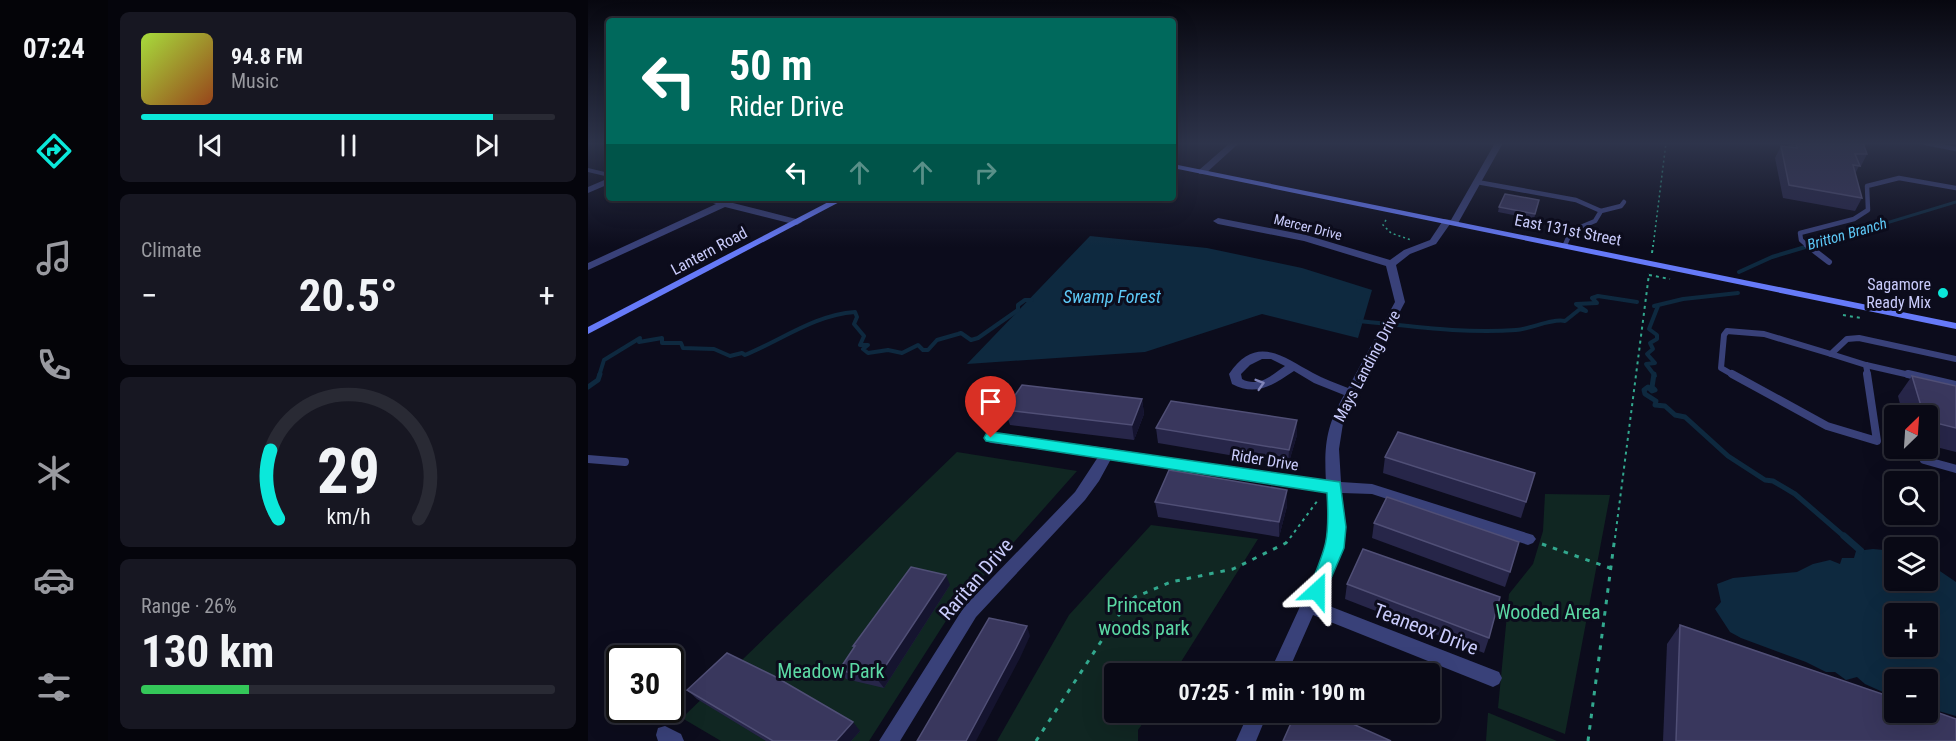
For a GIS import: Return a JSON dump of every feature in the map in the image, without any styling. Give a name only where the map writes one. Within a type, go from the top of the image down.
[{"type":"street","name":"East 131st Street","points":[[1230,178],[1956,326]]},
{"type":"street","points":[[1391,264],[1407,252],[1433,242],[1450,222],[1479,178]]},
{"type":"street","points":[[588,189],[606,182]]},
{"type":"street","points":[[712,201],[797,222]]},
{"type":"street","points":[[588,267],[730,201]]},
{"type":"street","name":"Lantern Road","points":[[588,331],[837,201]]},
{"type":"street","name":"Mercer Drive","points":[[1218,221],[1306,238],[1391,264]]},
{"type":"street","name":"Mays Landing Drive","points":[[1283,663],[1335,548],[1338,527],[1333,434],[1338,417],[1396,311],[1400,294],[1391,264]]},
{"type":"street","points":[[1292,367],[1320,382],[1351,393]]},
{"type":"street","name":"Rider Drive","points":[[991,438],[1107,453],[1319,487],[1372,489],[1528,540]]},
{"type":"street","name":"Raritan Drive","points":[[889,741],[970,612],[1080,496],[1107,453]]},
{"type":"street","name":"Teaneox Drive","points":[[1310,606],[1493,678]]},
{"type":"street","points":[[1246,741],[1254,723]]},
{"type":"lane","points":[[1829,262],[1803,242],[1800,233],[1854,219],[1868,210],[1868,186],[1899,178],[1956,188]]},
{"type":"lane","points":[[1477,182],[1576,200],[1601,211],[1620,206],[1624,202]]},
{"type":"lane","points":[[1565,245],[1571,231],[1595,220],[1601,211]]},
{"type":"lane","points":[[1866,365],[1877,441],[1827,426],[1721,368],[1724,335],[1727,331],[1735,330],[1866,365],[1956,385]]},
{"type":"lane","points":[[1830,354],[1847,339],[1859,338],[1956,359]]},
{"type":"lane","points":[[588,459],[625,462]]},
{"type":"lane","points":[[1924,460],[1956,469]]},
{"type":"path","points":[[1651,259],[1662,178]]},
{"type":"path","points":[[1588,741],[1650,266]]},
{"type":"path","points":[[1036,741],[1117,617],[1135,597],[1171,582],[1233,569],[1286,543],[1318,501],[1319,487]]},
{"type":"path","points":[[1528,540],[1611,568]]},
{"type":"green space","name":"Meadow Park","points":[[957,452],[1077,471],[951,613],[869,741],[721,741],[684,719],[684,716]]},
{"type":"green space","name":"Wooded Area","points":[[1545,494],[1610,495],[1565,734],[1498,708],[1509,594],[1533,564],[1543,531]]},
{"type":"green space","name":"Princeton woods park","points":[[1151,525],[1258,539],[1180,663],[1104,663],[1104,723],[1143,723],[1138,730],[1138,741],[997,741],[1069,615]]},
{"type":"green space","points":[[1489,713],[1557,741],[1486,741]]},
{"type":"water","name":"Swamp Forest","points":[[1090,236],[1207,248],[1302,268],[1372,290],[1358,338],[1262,314],[1145,352],[967,364]]},
{"type":"water","points":[[1884,550],[1884,591],[1938,591],[1938,570],[1956,582],[1956,716],[1938,711],[1938,669],[1884,669],[1884,693],[1865,684],[1857,677],[1846,680],[1835,672],[1826,672],[1806,662],[1741,638],[1730,632],[1715,609],[1721,602],[1717,584],[1733,578],[1797,572],[1813,564],[1830,560],[1840,564],[1842,558],[1854,558],[1856,551]]},
{"type":"building","points":[[1787,178],[1856,178],[1862,198],[1789,185]]},
{"type":"building","points":[[1505,194],[1539,200],[1535,214],[1499,207]]},
{"type":"building","points":[[1912,376],[1956,386],[1956,428],[1938,424],[1938,405],[1921,405]]},
{"type":"building","points":[[1022,385],[1142,399],[1132,425],[1005,410]]},
{"type":"building","points":[[1171,401],[1297,420],[1289,450],[1156,428]]},
{"type":"building","points":[[1398,432],[1535,473],[1526,502],[1385,457]]},
{"type":"building","points":[[1169,470],[1287,490],[1279,522],[1155,502]]},
{"type":"building","points":[[1387,497],[1519,542],[1510,572],[1374,523]]},
{"type":"building","points":[[1363,549],[1500,597],[1489,638],[1347,584]]},
{"type":"building","points":[[911,567],[946,575],[877,679],[839,670],[855,646],[853,646]]},
{"type":"building","points":[[989,618],[1027,626],[966,741],[917,741]]},
{"type":"building","points":[[1680,625],[1884,695],[1884,723],[1938,723],[1938,713],[1956,719],[1956,741],[1676,741]]},
{"type":"building","points":[[727,653],[774,676],[853,722],[836,741],[773,741],[687,690]]},
{"type":"building","points":[[1291,723],[1351,723],[1391,741],[1283,741]]},
{"type":"waterway","name":"Britton Branch","points":[[1807,247],[1956,202]]},
{"type":"waterway","name":"Britton Branch","points":[[1739,272],[1772,257],[1812,245]]},
{"type":"waterway","name":"Britton Branch","points":[[1654,306],[1683,299],[1738,293]]},
{"type":"waterway","points":[[1358,321],[1457,330],[1516,330],[1554,321],[1565,321],[1580,309],[1586,311],[1576,304],[1597,303],[1592,298],[1598,296],[1637,302]]},
{"type":"waterway","points":[[599,376],[604,360],[640,338],[639,342],[662,338],[662,343],[681,343],[683,348],[714,349],[730,356],[742,353],[745,355],[812,323],[855,312],[857,317],[854,324],[864,336],[860,345],[868,345],[863,349],[868,353],[888,350],[902,353],[918,345],[923,350],[928,350],[937,340],[961,333],[971,340],[978,338],[1018,310],[1018,305],[1025,300],[1032,300]]},
{"type":"waterway","points":[[1654,375],[1646,364],[1655,363],[1647,354],[1653,349],[1650,343],[1657,339],[1657,335],[1649,329],[1658,306]]},
{"type":"waterway","points":[[588,387],[598,380],[600,374]]},
{"type":"waterway","points":[[1654,375],[1652,387],[1655,390],[1652,391],[1648,387],[1644,390],[1645,394],[1656,401],[1655,405],[1665,406],[1675,415],[1685,417],[1728,456],[1765,480],[1773,481],[1795,494],[1846,538]]},
{"type":"waterway","points":[[1844,536],[1861,551]]},
{"type":"place","name":"Sagamore Ready Mix","points":[[1943,293]]},
{"type":"route","points":[[991,438],[1107,453],[1319,487],[1334,486],[1338,527],[1335,548],[1317,591]]}]
